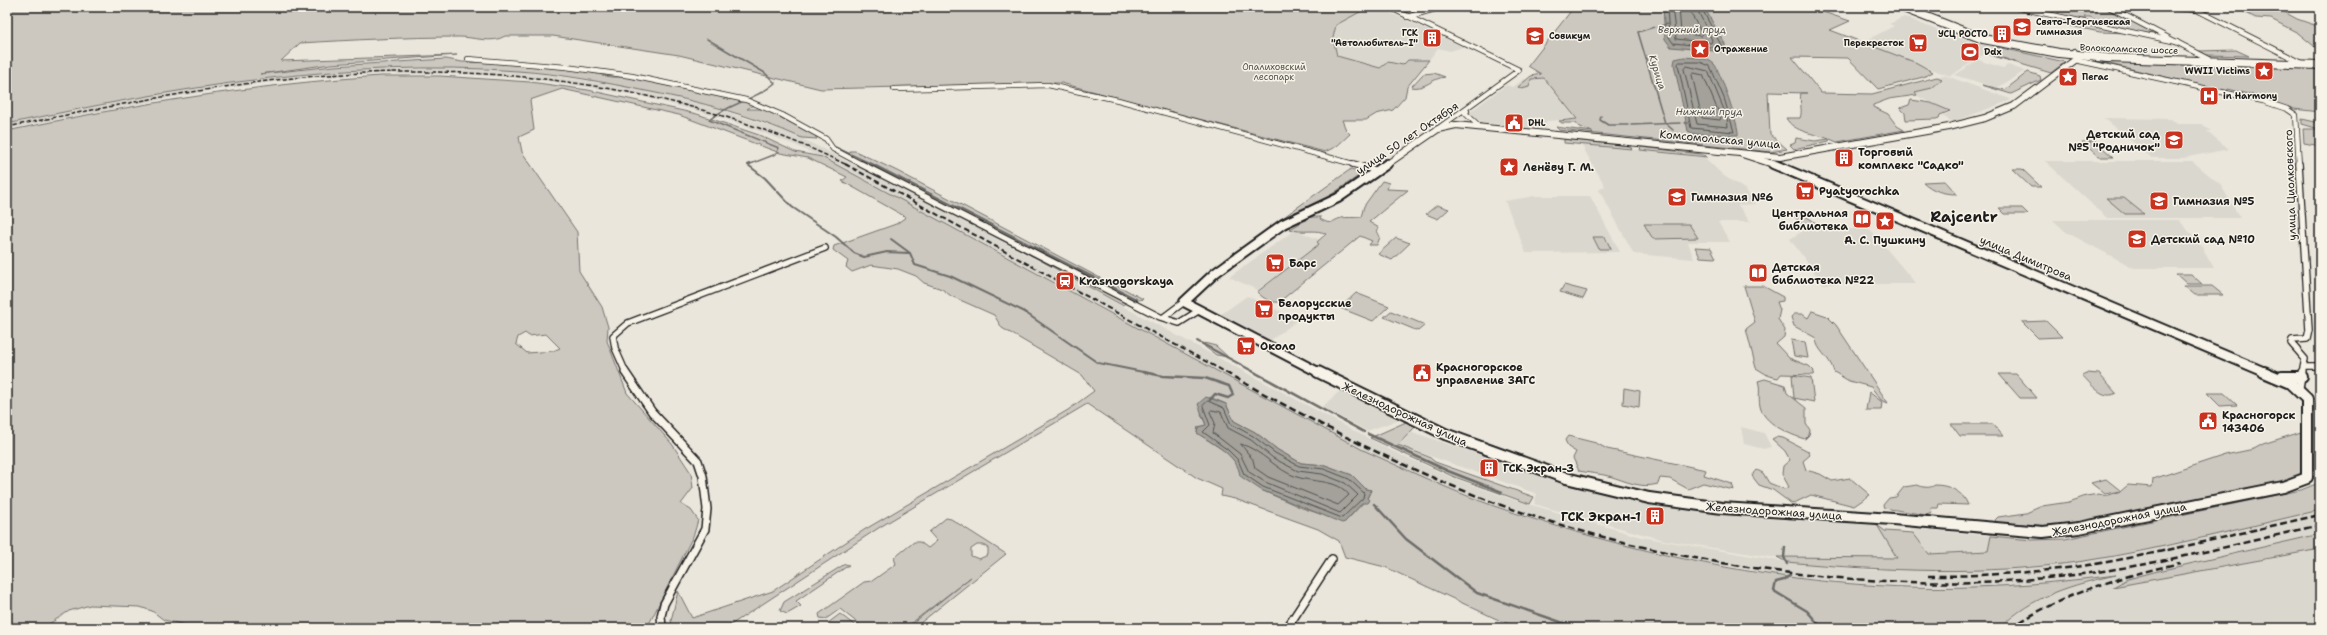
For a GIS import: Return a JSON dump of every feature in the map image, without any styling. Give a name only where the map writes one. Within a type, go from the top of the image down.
[{"type":"main road","points":[[1901,7],[1944,23]]},
{"type":"main road","points":[[1911,7],[1944,23]]},
{"type":"main road","name":"Волоколамское шоссе","points":[[1944,23],[1983,39],[2074,58],[2320,64]]},
{"type":"main road","name":"Волоколамское шоссе","points":[[1944,23],[1998,40],[2074,58],[2209,59],[2320,64]]},
{"type":"street","name":"улица 50 лет Октября","points":[[1184,302],[1194,291],[1215,273],[1283,224],[1329,203],[1467,110],[1519,72],[1519,70],[1388,7]]},
{"type":"street","points":[[1408,17],[1442,7]]},
{"type":"street","points":[[2015,7],[2177,42]]},
{"type":"street","points":[[2109,7],[2209,59]]},
{"type":"street","points":[[2167,7],[2198,10],[2302,63]]},
{"type":"street","name":"Комсомольская улица","points":[[1438,129],[1451,126],[1478,125],[1780,157],[1978,120],[2014,106],[2074,58]]},
{"type":"street","name":"улица Циолковского","points":[[2074,58],[2263,101],[2288,109],[2296,115],[2305,292],[2309,337],[2292,340],[2291,342],[2304,355],[2305,366]]},
{"type":"street","points":[[468,59],[560,66],[632,76],[746,100],[782,115],[826,139],[833,149],[845,156],[1164,317],[1179,323],[1198,311]]},
{"type":"street","points":[[894,89],[1048,85],[1118,100],[1378,171]]},
{"type":"street","points":[[1467,110],[1465,113],[1467,117],[1478,125]]},
{"type":"street","name":"улица Димитрова","points":[[1742,154],[1780,166],[2270,374],[2299,389]]},
{"type":"street","points":[[1780,157],[1775,160],[1780,166]]},
{"type":"street","points":[[662,628],[660,618],[670,592],[700,542],[705,529],[706,498],[703,472],[698,461],[637,395],[624,370],[613,342],[613,336],[620,327],[628,322],[825,248]]},
{"type":"street","points":[[1164,317],[1184,302]]},
{"type":"street","name":"Железнодорожная улица","points":[[1184,302],[1198,311],[1446,434],[1556,475],[1595,486],[1649,498],[1722,508],[1899,519],[2023,532],[2054,532],[2079,528],[2304,480],[2308,474],[2306,399],[2299,389]]},
{"type":"street","points":[[2299,389],[2305,366],[2320,366]]},
{"type":"street","points":[[2270,374],[2290,378],[2302,377]]},
{"type":"street","points":[[1287,628],[1332,559]]},
{"type":"shaded area","points":[[1369,7],[1378,7],[1463,47],[1450,51],[1438,48],[1429,60],[1408,60],[1403,65],[1388,62],[1380,68],[1337,56],[1333,38],[1336,25]]},
{"type":"shaded area","points":[[1904,17],[1937,30],[1994,48],[1950,76],[1861,43],[1894,26],[1889,24]]},
{"type":"shaded area","points":[[1978,60],[2003,68],[2008,65],[2025,71],[1997,88],[1954,75]]},
{"type":"shaded area","points":[[444,68],[521,71],[631,87],[700,103],[793,134],[925,200],[1390,450],[1453,478],[1508,498],[1641,537],[1786,562],[1870,570],[1986,570],[2037,567],[2123,555],[2320,510],[2320,534],[2154,572],[2128,579],[2115,586],[2320,549],[2320,628],[2000,628],[2026,607],[2051,594],[2066,588],[2110,576],[2024,585],[1971,587],[1878,585],[1830,581],[1776,575],[1688,559],[1624,545],[1564,528],[1493,505],[1428,480],[1361,449],[966,234],[931,217],[853,173],[795,145],[723,118],[637,95],[534,79],[464,74],[380,74],[296,79],[213,90],[7,129],[7,124],[35,118],[156,94],[237,82],[353,71]]},
{"type":"shaded area","points":[[1944,75],[2011,100],[1953,122],[1942,116],[1951,112],[1917,96],[1890,89]]},
{"type":"shaded area","points":[[1544,78],[1576,119],[1546,121],[1546,129],[1486,123],[1477,120],[1470,115],[1470,112],[1506,85],[1513,87],[1524,79]]},
{"type":"shaded area","name":"Детский сад №5 \"Родничок\"","points":[[2104,118],[2171,119],[2177,124],[2202,124],[2211,131],[2207,131],[2229,149],[2183,158],[2152,158]]},
{"type":"shaded area","name":"Гимназия №6","points":[[1581,144],[1704,157],[1724,176],[1746,190],[1756,204],[1738,205],[1750,222],[1718,222],[1730,242],[1688,242],[1694,259],[1634,254],[1599,190],[1605,186]]},
{"type":"shaded area","name":"Гимназия №5","points":[[2045,161],[2192,161],[2220,184],[2240,218],[2107,218]]},
{"type":"shaded area","points":[[1535,196],[1590,196],[1620,252],[1526,253],[1505,201]]},
{"type":"shaded area","name":"Детский сад №10","points":[[2053,220],[2179,220],[2202,247],[2214,268],[2134,268],[2066,232]]},
{"type":"shaded area","points":[[1806,229],[1870,229],[1916,284],[1823,284],[1790,239]]},
{"type":"shaded area","points":[[1295,230],[1323,241],[1258,290],[1229,277]]},
{"type":"shaded area","points":[[1247,296],[1298,320],[1271,340],[1220,315]]},
{"type":"shaded area","points":[[1341,390],[1398,420],[1367,431],[1322,407]]},
{"type":"shaded area","points":[[1741,427],[1764,433],[1771,447],[1764,449],[1744,444]]},
{"type":"shaded area","points":[[1412,432],[1569,485],[1655,506],[1773,519],[1877,525],[1898,559],[1770,557],[1664,540],[1534,504],[1537,494],[1399,445]]},
{"type":"shaded area","points":[[1910,528],[1991,536],[1989,551],[1929,554]]},
{"type":"green space","name":"Опалиховский лесопарк","points":[[7,7],[1369,7],[1336,25],[1333,38],[1337,56],[1380,68],[1388,62],[1403,65],[1408,60],[1429,60],[1407,87],[1405,97],[1393,110],[1376,114],[1366,120],[1342,120],[1346,130],[1350,134],[1337,146],[1325,152],[1061,83],[821,89],[679,55],[553,36],[505,36],[495,40],[460,37],[300,43],[281,61],[457,55],[331,64],[260,74],[334,66],[446,59],[462,62],[505,63],[580,70],[611,77],[629,77],[735,98],[753,105],[747,109],[763,109],[814,134],[817,139],[802,138],[745,116],[706,104],[614,84],[534,72],[454,68],[389,69],[261,79],[133,99],[7,124]]},
{"type":"green space","points":[[1574,7],[1808,7],[1850,21],[1830,30],[1917,63],[1933,72],[1923,77],[1878,89],[1848,58],[1792,57],[1821,93],[1872,94],[1937,77],[1942,79],[1932,88],[1915,92],[1917,95],[1889,99],[1873,105],[1873,107],[1888,114],[1897,126],[1904,130],[1837,142],[1830,139],[1829,141],[1794,149],[1790,145],[1795,143],[1796,138],[1815,141],[1829,139],[1799,130],[1786,118],[1800,118],[1801,93],[1807,93],[1768,92],[1770,134],[1787,149],[1771,152],[1559,130],[1556,127],[1593,132],[1578,126],[1576,123],[1562,123],[1559,121],[1577,119],[1544,78],[1531,79],[1529,87],[1522,89],[1518,87],[1531,76],[1541,74],[1528,66]]},
{"type":"green space","points":[[2051,7],[2107,7],[2163,38],[2108,26],[2090,17],[2084,17],[2087,21],[2058,15],[2059,9]]},
{"type":"green space","points":[[2234,7],[2275,7],[2297,19],[2320,27],[2320,51],[2298,33],[2271,19],[2256,18]]},
{"type":"green space","points":[[2069,20],[2130,33],[2100,32],[2066,25]]},
{"type":"green space","points":[[1997,47],[2065,62],[2051,73],[1987,54],[2015,62],[1987,53]]},
{"type":"green space","points":[[2236,50],[2249,56],[2207,55],[2199,51]]},
{"type":"green space","points":[[2083,58],[2320,67],[2320,112],[2294,109],[2257,96],[2228,89],[2227,91]]},
{"type":"green space","points":[[2028,72],[2040,76],[2041,80],[2011,94],[1982,85],[2005,90]]},
{"type":"green space","points":[[1434,73],[1445,77],[1436,79],[1420,87],[1411,87],[1423,74]]},
{"type":"green space","points":[[381,76],[440,76],[530,82],[588,90],[697,114],[759,135],[795,152],[822,157],[1361,449],[1477,500],[1552,525],[1670,556],[1730,568],[1851,584],[1911,587],[1972,587],[2044,583],[2116,575],[2069,587],[2054,593],[2025,607],[2000,628],[1521,628],[1501,621],[1385,567],[1345,557],[1339,541],[1318,529],[1235,499],[1221,496],[1222,489],[1197,478],[1087,404],[880,527],[726,628],[673,628],[671,621],[678,591],[692,618],[773,591],[864,530],[1068,410],[1094,391],[1082,375],[1002,328],[994,315],[951,296],[942,289],[924,283],[916,276],[898,269],[871,265],[852,272],[846,267],[848,261],[833,250],[834,246],[896,224],[906,217],[842,181],[847,177],[808,158],[780,153],[679,115],[562,89],[530,100],[534,130],[519,137],[522,152],[577,232],[579,271],[602,307],[608,327],[607,341],[627,393],[672,444],[691,473],[693,488],[681,504],[691,510],[698,520],[694,534],[647,628],[296,628],[279,626],[199,628],[164,620],[152,611],[140,607],[90,605],[69,611],[43,628],[7,628],[7,131],[147,104],[240,90]],"holes":[[[525,333],[529,336],[546,334],[560,348],[553,351],[527,353],[516,344],[518,337]],[[1210,397],[1226,404],[1234,421],[1255,432],[1278,450],[1301,463],[1325,465],[1352,475],[1366,489],[1371,490],[1367,499],[1345,522],[1302,508],[1261,490],[1226,452],[1197,433],[1198,427],[1206,425],[1201,414]]]},
{"type":"green space","points":[[1911,100],[1931,103],[1950,111],[1940,115],[1939,118],[1936,119],[1906,120],[1905,113],[1900,108],[1909,105]]},
{"type":"green space","points":[[2302,119],[2320,123],[2320,150],[2315,145],[2304,143],[2303,129],[2319,129],[2302,124]]},
{"type":"green space","points":[[1564,139],[1630,146],[1632,149],[1564,143]]},
{"type":"green space","points":[[2089,141],[2095,141],[2113,157],[2099,157],[2082,142],[2091,142]]},
{"type":"green space","points":[[1641,147],[1701,154],[1707,157],[1640,150]]},
{"type":"green space","points":[[850,151],[855,151],[897,171],[1102,279],[1098,281],[849,155]]},
{"type":"green space","points":[[1351,169],[1363,173],[1316,205],[1281,219]]},
{"type":"green space","points":[[2012,169],[2022,169],[2041,187],[2031,187]]},
{"type":"green space","points":[[1382,181],[1389,183],[1387,189],[1408,190],[1369,222],[1379,228],[1377,231],[1380,237],[1377,245],[1369,245],[1372,241],[1360,236],[1279,302],[1267,300],[1257,292],[1319,244],[1317,242],[1326,234],[1318,231],[1299,231],[1290,229],[1311,217],[1321,217],[1320,219],[1329,223],[1341,218],[1361,217],[1364,206]]},
{"type":"green space","points":[[1945,181],[1957,194],[1938,191],[1923,182]]},
{"type":"green space","points":[[2106,198],[2124,198],[2144,214],[2125,214]]},
{"type":"green space","points":[[1437,205],[1449,209],[1438,219],[1426,214]]},
{"type":"green space","points":[[1999,208],[2022,208],[2028,214],[2005,214]]},
{"type":"green space","points":[[1792,214],[1806,217],[1818,226],[1804,226]]},
{"type":"green space","points":[[1644,224],[1689,224],[1698,238],[1653,239]]},
{"type":"green space","points":[[992,233],[1027,253],[992,234]]},
{"type":"green space","points":[[1593,237],[1605,237],[1611,249],[1599,249]]},
{"type":"green space","points":[[1396,238],[1410,243],[1392,260],[1378,254]]},
{"type":"green space","points":[[1695,247],[1711,248],[1716,258],[1700,257]]},
{"type":"green space","points":[[1033,256],[1045,260],[1126,303],[1122,305]]},
{"type":"green space","points":[[2176,274],[2191,274],[2202,284],[2187,284]]},
{"type":"green space","points":[[1106,282],[1111,282],[1143,299],[1134,301],[1105,285]]},
{"type":"green space","points":[[1564,285],[1587,291],[1583,299],[1560,292]]},
{"type":"green space","points":[[1744,286],[1763,286],[1783,297],[1783,301],[1777,302],[1780,310],[1778,319],[1785,330],[1784,337],[1776,344],[1789,358],[1809,366],[1814,371],[1813,375],[1781,374],[1778,378],[1769,376],[1756,368],[1746,329],[1755,322]]},
{"type":"green space","points":[[2184,286],[2212,286],[2223,295],[2195,295]]},
{"type":"green space","points":[[1356,293],[1389,306],[1373,321],[1340,308]]},
{"type":"green space","points":[[1391,311],[1425,325],[1418,331],[1384,317]]},
{"type":"green space","points":[[1812,311],[1827,316],[1836,325],[1888,403],[1881,400],[1871,387],[1849,381],[1834,372],[1830,362],[1818,347],[1816,338],[1794,326],[1791,317],[1794,314],[1802,314],[1808,318]]},
{"type":"green space","points":[[2046,321],[2062,337],[2038,338],[2022,322]]},
{"type":"green space","points":[[1791,340],[1805,342],[1808,358],[1794,356]]},
{"type":"green space","points":[[1204,343],[1216,346],[1228,357],[1216,355],[1205,347]]},
{"type":"green space","points":[[2086,373],[2099,374],[2116,393],[2106,395],[2093,387],[2082,375]]},
{"type":"green space","points":[[1999,374],[2016,374],[2037,398],[2020,398]]},
{"type":"green space","points":[[1792,375],[1811,378],[1814,402],[1794,398]]},
{"type":"green space","points":[[1765,379],[1785,385],[1787,393],[1806,408],[1806,424],[1810,430],[1809,435],[1805,439],[1792,435],[1778,427],[1766,418],[1762,412],[1759,403],[1758,381]]},
{"type":"green space","points":[[1624,388],[1640,391],[1639,407],[1623,404]]},
{"type":"green space","points":[[1869,392],[1882,402],[1881,410],[1866,410]]},
{"type":"green space","points":[[2207,393],[2224,393],[2237,405],[2220,406]]},
{"type":"green space","points":[[1406,422],[1415,427],[1398,445],[1429,457],[1435,462],[1534,497],[1530,504],[1452,476],[1370,438]]},
{"type":"green space","points":[[1951,424],[1993,424],[2003,436],[1960,436]]},
{"type":"green space","points":[[2301,432],[2302,471],[2299,475],[2288,481],[2051,528],[1999,525],[1995,520],[1998,517],[2026,513],[2042,506],[2069,502],[2086,496],[2099,494],[2106,496],[2121,491],[2128,485],[2152,487],[2153,479],[2225,455],[2254,449],[2263,444]]},
{"type":"green space","points":[[1568,436],[1596,443],[1607,449],[1706,470],[1704,475],[1732,484],[1734,490],[1703,483],[1688,489],[1670,479],[1660,478],[1658,484],[1645,486],[1609,476],[1579,471],[1573,458],[1576,452],[1568,447],[1565,440]]},
{"type":"green space","points":[[1776,437],[1783,438],[1808,451],[1810,455],[1803,461],[1806,470],[1820,474],[1832,481],[1850,478],[1870,495],[1854,506],[1811,495],[1792,504],[1773,490],[1759,485],[1752,476],[1757,470],[1763,473],[1769,483],[1784,489],[1789,487],[1782,474],[1783,466],[1790,460],[1785,451],[1772,439]]},
{"type":"green space","points":[[2320,478],[2320,510],[2173,544],[2084,561],[2010,569],[1898,570],[1786,562],[1777,557],[1897,558],[1877,525],[1885,531],[1913,533],[1929,554],[1988,551],[1991,536],[2032,540],[2065,539],[2301,490],[2316,484]]},
{"type":"green space","points":[[2106,479],[2121,491],[2105,494],[2091,483]]},
{"type":"green space","points":[[1917,485],[1924,487],[1935,485],[1945,486],[1963,496],[1968,505],[1939,504],[1938,508],[1931,508],[1932,513],[1926,515],[1884,508],[1883,505],[1889,498],[1896,497],[1904,487]]},
{"type":"green space","points":[[946,518],[951,519],[1006,554],[914,628],[907,628],[971,577],[905,628],[864,628],[840,609],[826,619],[820,618],[819,614],[864,582],[872,581],[896,564],[894,558],[914,542],[920,542],[928,548],[937,541],[929,532]],"holes":[[[977,545],[983,545],[988,548],[988,555],[979,559],[971,556],[971,549]]]},
{"type":"green space","points":[[2320,534],[2320,549],[2113,587],[2128,579],[2154,572]]},
{"type":"green space","points":[[845,564],[849,565],[796,601],[801,606],[787,614],[780,611],[784,602]]},
{"type":"green space","points":[[840,614],[858,628],[825,628],[829,625],[828,623]]},
{"type":"water","name":"Верхний пруд","points":[[1663,7],[1704,7],[1725,44],[1725,52],[1671,47],[1665,39]]},
{"type":"water","name":"Нижний пруд","points":[[1684,57],[1708,60],[1717,68],[1729,98],[1738,135],[1695,134],[1688,131],[1674,64],[1675,59]]},
{"type":"water","points":[[1206,397],[1226,404],[1234,421],[1255,432],[1278,450],[1301,463],[1325,465],[1352,475],[1366,489],[1371,490],[1367,498],[1369,500],[1367,503],[1362,503],[1345,522],[1342,523],[1261,490],[1240,476],[1235,462],[1230,456],[1197,433],[1198,427],[1206,425],[1198,404]]},
{"type":"waterway","name":"Курица","points":[[1658,27],[1667,24]]},
{"type":"waterway","name":"Курица","points":[[1654,27],[1638,32],[1666,124]]},
{"type":"waterway","points":[[707,39],[765,73],[775,83],[768,89],[725,109],[709,120],[779,148],[776,154],[748,165]]},
{"type":"waterway","points":[[1601,116],[1600,120],[1608,125],[1628,125]]},
{"type":"waterway","points":[[1666,124],[1680,123]]},
{"type":"waterway","points":[[1631,125],[1666,124]]},
{"type":"waterway","name":"Курица","points":[[1666,124],[1673,130]]},
{"type":"waterway","points":[[835,147],[874,165]]},
{"type":"waterway","points":[[748,165],[765,178],[792,207],[836,237],[854,253],[864,257],[887,252],[909,253]]},
{"type":"waterway","points":[[874,165],[1136,299]]},
{"type":"waterway","points":[[891,239],[910,253],[915,265],[950,276],[1023,311],[1098,363],[1163,376],[1205,378],[1229,386],[1233,395],[1228,398],[1215,394],[1210,400]]},
{"type":"waterway","points":[[1197,341],[1256,373]]},
{"type":"waterway","points":[[1254,372],[1364,432]]},
{"type":"waterway","points":[[1368,434],[1448,471],[1502,492]]},
{"type":"waterway","points":[[1374,504],[1406,539],[1477,593],[1578,628]]},
{"type":"waterway","name":"Курица","points":[[1785,547],[1784,557],[1787,564]]},
{"type":"waterway","name":"Курица","points":[[1790,575],[1784,580],[1776,582],[1774,591],[1807,611],[1822,628]]},
{"type":"railway","points":[[7,127],[174,95],[275,80],[348,74],[421,72],[494,75],[567,82],[640,95],[711,112],[780,136],[846,165]]},
{"type":"railway","points":[[846,165],[1227,373]]},
{"type":"railway","points":[[1225,372],[1351,440],[1482,498],[1548,521],[1616,540],[1687,556],[1759,569],[1832,577],[1904,582],[1976,582],[2045,578],[2149,563],[2218,549],[2320,525]]},
{"type":"railway","points":[[1928,576],[2005,574],[2082,566],[2172,549],[2320,515]]},
{"type":"railway","points":[[2011,628],[2051,605],[2092,588],[2114,580],[2180,563]]},
{"type":"place","name":"Свято-Георгиевская гимназия","points":[[2022,27]]},
{"type":"place","name":"УСЦ РОСТО","points":[[2002,34]]},
{"type":"place","name":"Совикум","points":[[1535,36]]},
{"type":"place","name":"ГСК \"Автолюбитель-I\"","points":[[1432,38]]},
{"type":"place","name":"Перекресток","points":[[1918,43]]},
{"type":"place","name":"Отражение","points":[[1700,49]]},
{"type":"place","name":"Ddx","points":[[1970,52]]},
{"type":"place","name":"WWII Victims","points":[[2264,71]]},
{"type":"place","name":"Пегас","points":[[2068,77]]},
{"type":"place","name":"in Harmony","points":[[2209,96]]},
{"type":"place","name":"DHL","points":[[1514,123]]},
{"type":"place","name":"Детский сад №5 \"Родничок\"","points":[[2174,140]]},
{"type":"place","name":"Торговый комплекс \"Садко\"","points":[[1844,158]]},
{"type":"place","name":"Ленёву Г. М.","points":[[1509,167]]},
{"type":"place","name":"Pyatyorochka","points":[[1805,191]]},
{"type":"place","name":"Гимназия №6","points":[[1677,197]]},
{"type":"place","name":"Гимназия №5","points":[[2159,201]]},
{"type":"place","name":"Центральная библиотека","points":[[1862,219]]},
{"type":"place","name":"А. С. Пушкину","points":[[1885,221]]},
{"type":"place","name":"Детский сад №10","points":[[2137,239]]},
{"type":"place","name":"Барс","points":[[1275,263]]},
{"type":"place","name":"Детская библиотека №22","points":[[1758,273]]},
{"type":"place","name":"Krasnogorskaya","points":[[1065,281]]},
{"type":"place","name":"Белорусские продукты","points":[[1264,309]]},
{"type":"place","name":"Около","points":[[1246,346]]},
{"type":"place","name":"Красногорское управление ЗАГС","points":[[1422,373]]},
{"type":"place","name":"Красногорск 143406","points":[[2208,421]]},
{"type":"place","name":"ГСК Экран-3","points":[[1489,468]]},
{"type":"place","name":"ГСК Экран-1","points":[[1655,516]]},
{"type":"district","name":"Rajcentr","points":[[1964,217]]}]
